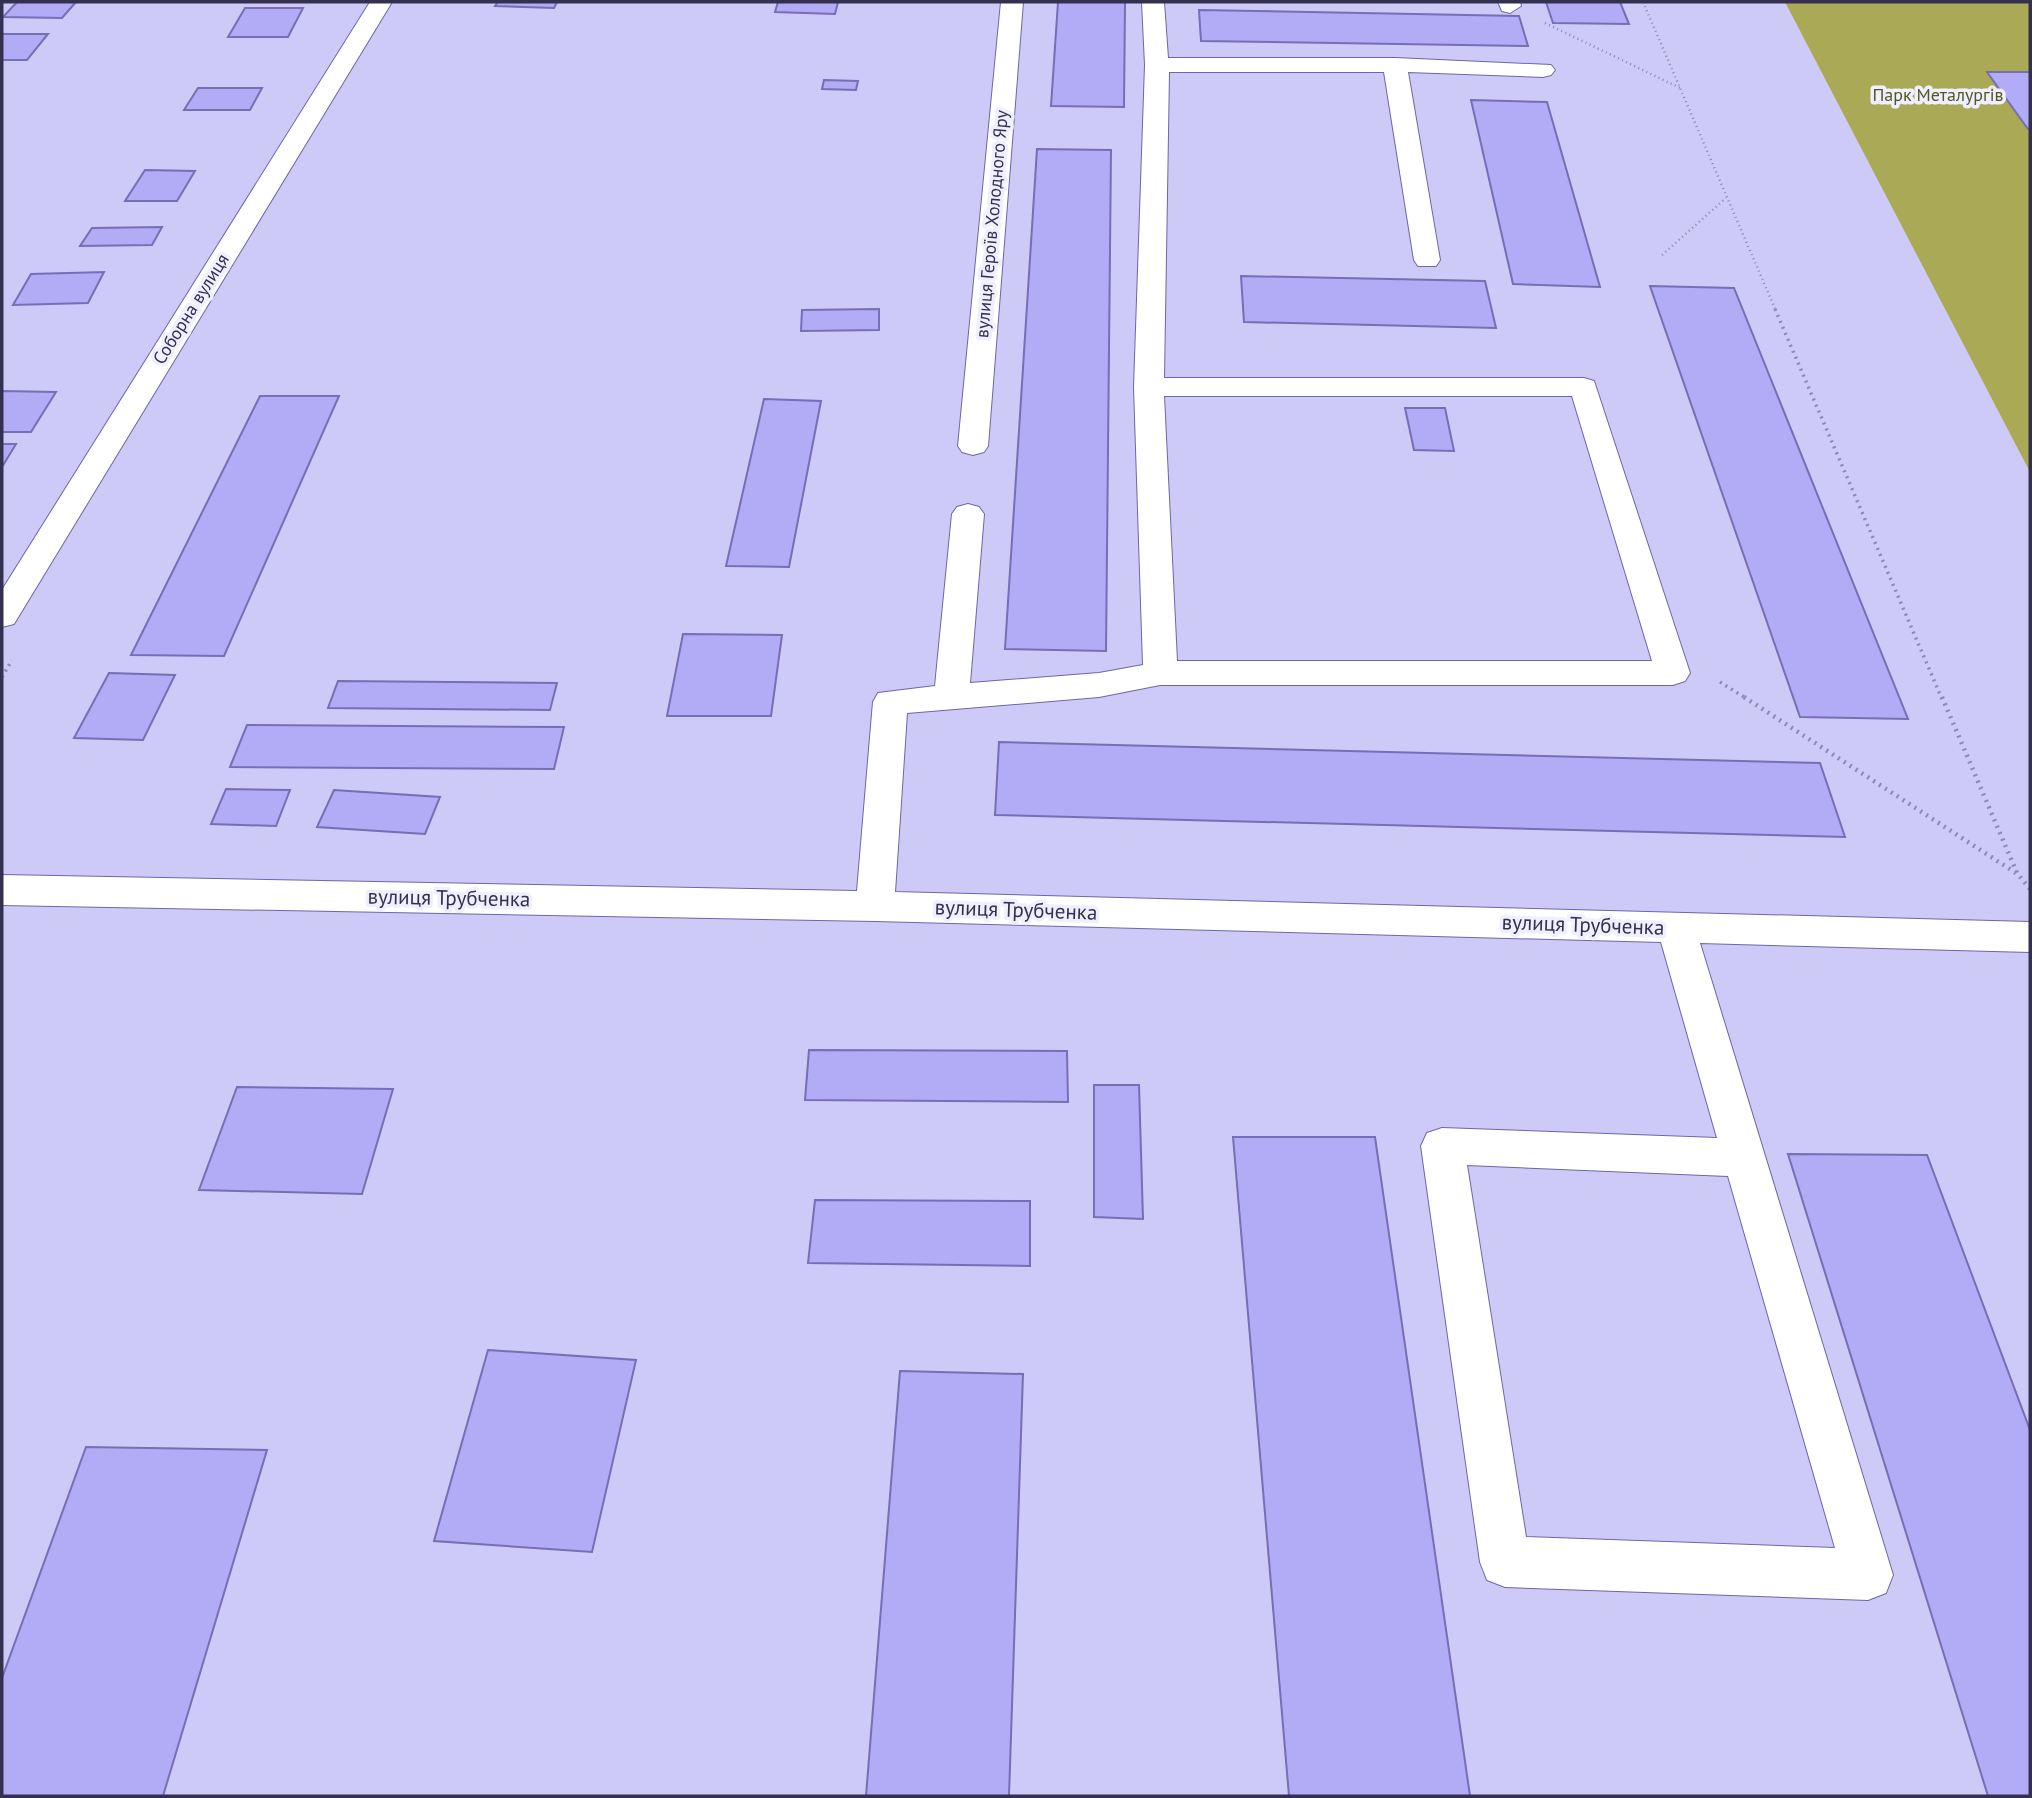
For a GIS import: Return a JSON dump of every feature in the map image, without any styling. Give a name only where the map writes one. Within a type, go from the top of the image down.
[{"type":"street","name":"Соборна вулиця","points":[[2,616],[381,2]]},
{"type":"street","name":"вулиця Героїв Холодного Яру","points":[[973,446],[1012,2]]},
{"type":"street","points":[[1153,2],[1157,65],[1149,387],[1160,673]]},
{"type":"street","points":[[1157,65],[1395,65],[1543,70]]},
{"type":"street","points":[[1395,65],[1427,260]]},
{"type":"street","points":[[875,906],[890,702],[1099,685],[1160,673],[1673,673],[1584,387],[1149,387]]},
{"type":"street","points":[[951,698],[968,514]]},
{"type":"street","name":"вулиця Трубченка","points":[[2,890],[875,906],[2030,937]]},
{"type":"street","points":[[1676,928],[1745,1158],[1868,1575],[1504,1562],[1441,1146],[1745,1158]]},
{"type":"path","points":[[1643,2],[2017,873],[2030,889]]},
{"type":"path","points":[[1509,4],[1680,88]]},
{"type":"path","points":[[1662,255],[1726,198]]},
{"type":"path","points":[[1673,673],[1715,679],[2017,873]]},
{"type":"green space","name":"Парк Металургів","points":[[1785,2],[2030,2],[2030,472]]},
{"type":"building","points":[[17,2],[76,2],[62,18],[3,17]]},
{"type":"building","points":[[498,2],[557,2],[554,8],[495,6]]},
{"type":"building","points":[[778,2],[838,2],[835,14],[775,12]]},
{"type":"building","points":[[1058,2],[1125,2],[1124,107],[1051,106]]},
{"type":"building","points":[[1546,2],[1620,2],[1629,24],[1553,23]]},
{"type":"building","points":[[245,8],[303,8],[288,37],[228,37]]},
{"type":"building","points":[[1199,10],[1519,16],[1528,46],[1201,41]]},
{"type":"building","points":[[2,34],[48,34],[27,60],[2,60]]},
{"type":"building","points":[[1987,72],[2030,72],[2030,129],[2028,129]]},
{"type":"building","points":[[824,80],[858,81],[856,90],[822,89]]},
{"type":"building","points":[[198,88],[262,88],[250,110],[184,110]]},
{"type":"building","points":[[1471,100],[1547,102],[1600,287],[1513,284]]},
{"type":"building","points":[[1037,149],[1111,150],[1106,651],[1005,649]]},
{"type":"building","points":[[145,170],[195,171],[177,201],[125,201]]},
{"type":"building","points":[[162,227],[152,245],[80,246],[92,228]]},
{"type":"building","points":[[104,272],[88,303],[13,305],[31,274]]},
{"type":"building","points":[[1241,276],[1485,281],[1496,328],[1244,322]]},
{"type":"building","points":[[1650,286],[1734,288],[1908,719],[1800,717]]},
{"type":"building","points":[[879,309],[879,330],[801,331],[802,310]]},
{"type":"building","points":[[2,391],[56,392],[31,432],[2,432]]},
{"type":"building","points":[[260,396],[339,396],[224,656],[131,655]]},
{"type":"building","points":[[764,399],[821,401],[789,567],[726,566]]},
{"type":"building","points":[[1405,408],[1445,408],[1454,451],[1414,450]]},
{"type":"building","points":[[2,444],[16,444],[2,467]]},
{"type":"building","points":[[683,634],[782,635],[771,716],[667,716]]},
{"type":"building","points":[[109,673],[175,675],[143,740],[74,738]]},
{"type":"building","points":[[338,681],[557,683],[550,710],[328,708]]},
{"type":"building","points":[[247,725],[564,727],[554,769],[230,767]]},
{"type":"building","points":[[999,742],[1820,763],[1845,837],[995,815]]},
{"type":"building","points":[[226,789],[290,790],[276,826],[211,824]]},
{"type":"building","points":[[334,790],[440,797],[425,834],[317,827]]},
{"type":"building","points":[[809,1050],[1067,1051],[1068,1102],[805,1100]]},
{"type":"building","points":[[1094,1085],[1139,1085],[1143,1219],[1094,1217]]},
{"type":"building","points":[[237,1087],[393,1089],[362,1194],[199,1190]]},
{"type":"building","points":[[1233,1137],[1375,1137],[1470,1796],[1289,1796]]},
{"type":"building","points":[[1788,1154],[1927,1155],[2030,1430],[2030,1796],[1988,1796]]},
{"type":"building","points":[[815,1200],[1030,1201],[1030,1266],[808,1263]]},
{"type":"building","points":[[488,1350],[636,1360],[592,1552],[434,1541]]},
{"type":"building","points":[[900,1371],[1023,1374],[1009,1796],[866,1796]]},
{"type":"building","points":[[86,1447],[267,1450],[163,1796],[2,1796],[2,1678]]}]
